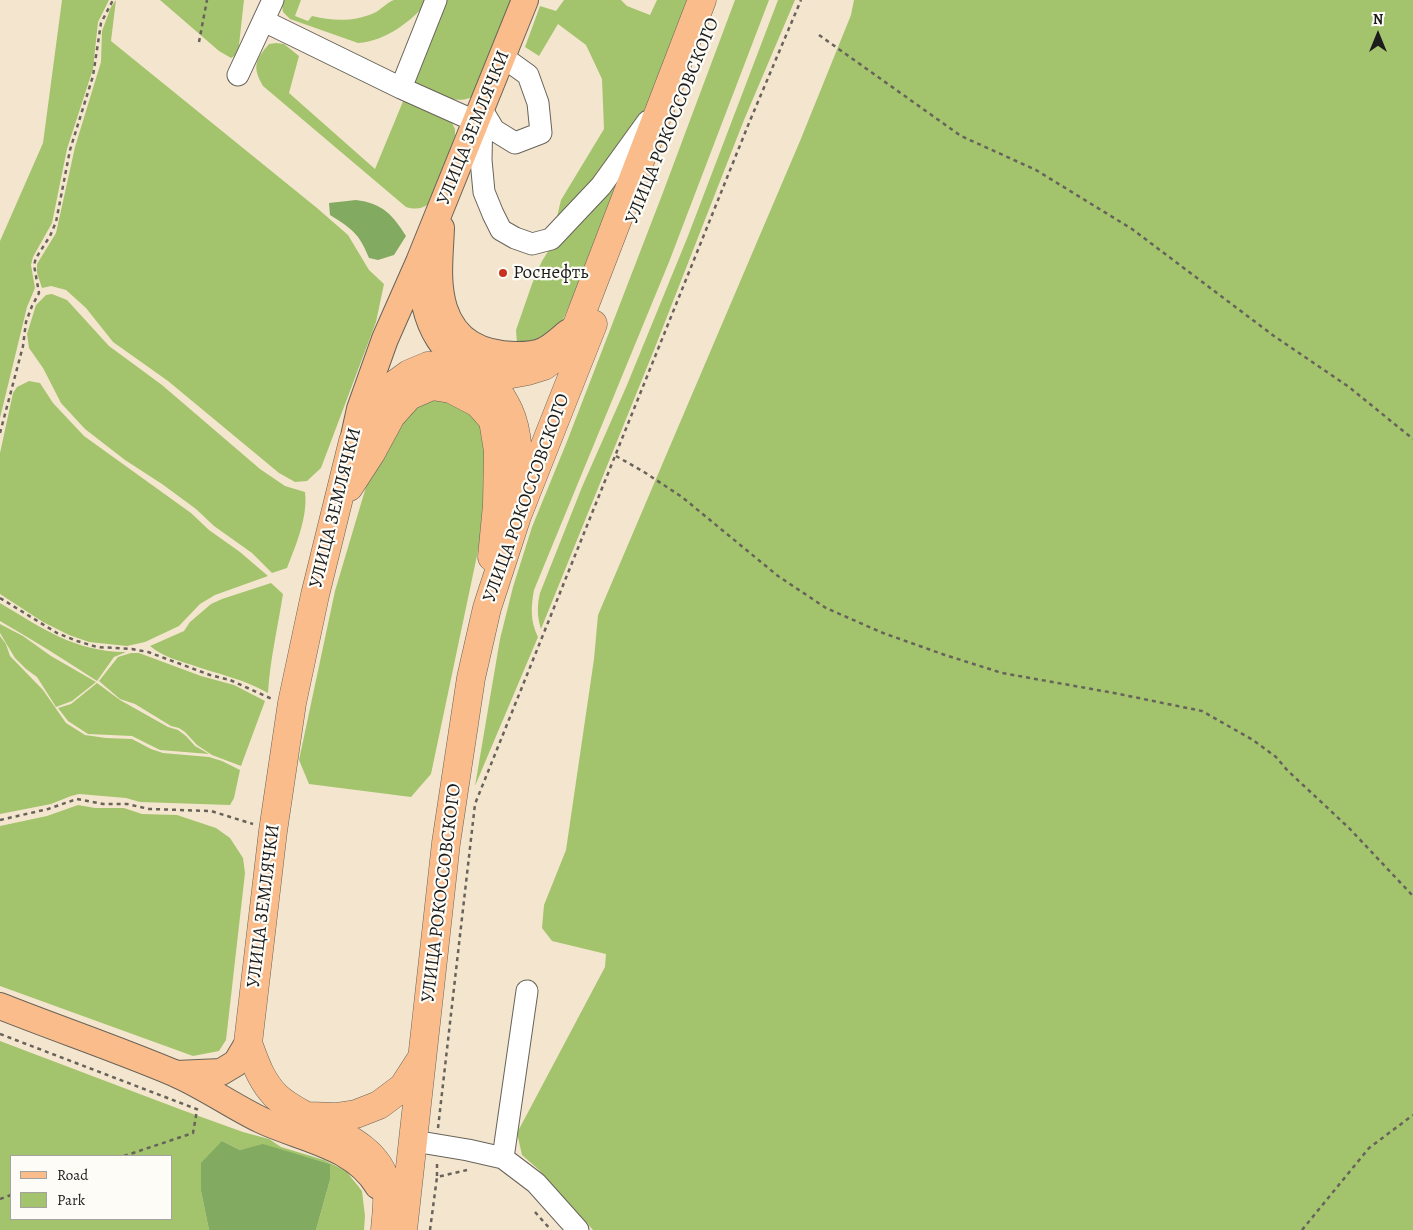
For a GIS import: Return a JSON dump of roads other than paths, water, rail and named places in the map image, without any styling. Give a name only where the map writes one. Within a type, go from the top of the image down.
[{"type":"highway","name":"УЛИЦА РОКОССОВСКОГО","points":[[490,378],[544,366],[556,357],[577,325],[702,0]]},
{"type":"highway","name":"УЛИЦА РОКОССОВСКОГО","points":[[403,1230],[426,1142],[423,1056],[446,843],[471,678],[487,608],[517,516],[721,0]]},
{"type":"highway","points":[[353,442],[391,386],[409,374],[428,366],[459,364],[490,378],[510,412],[516,434],[518,469],[517,516]]},
{"type":"highway","points":[[338,505],[391,416],[409,396],[432,386],[451,389],[478,402],[493,420],[498,451],[497,505],[487,608]]},
{"type":"highway","name":"УЛИЦА ЗЕМЛЯЧКИ","points":[[248,1043],[292,703],[315,594],[353,442]]},
{"type":"highway","points":[[248,1043],[258,1070],[267,1086],[277,1098],[350,1140],[366,1151],[379,1164],[386,1184],[386,1217]]},
{"type":"highway","points":[[305,1115],[336,1117],[356,1114],[379,1105],[403,1087],[423,1056]]},
{"type":"main road","name":"УЛИЦА ЗЕМЛЯЧКИ","points":[[353,442],[360,409],[385,339],[480,116],[525,0]]},
{"type":"main road","points":[[443,202],[439,262],[440,288],[444,309],[453,326],[466,341],[482,351],[503,355],[526,355],[544,351],[577,325]]},
{"type":"main road","points":[[419,262],[423,297],[428,318],[439,339],[459,364]]},
{"type":"main road","points":[[0,1006],[176,1074],[262,1120],[342,1152],[356,1161],[378,1184],[386,1217]]},
{"type":"main road","points":[[176,1074],[221,1072],[236,1063],[248,1043]]},
{"type":"street","points":[[238,75],[273,0]]},
{"type":"street","points":[[401,88],[436,0]]},
{"type":"street","points":[[264,21],[401,88],[480,116],[494,130],[515,143],[541,133],[538,103],[528,75],[504,57]]},
{"type":"street","points":[[480,116],[484,192],[502,230],[515,238],[532,244],[551,239],[601,186],[663,100]]},
{"type":"street","points":[[503,1158],[527,991]]},
{"type":"street","points":[[426,1142],[503,1158],[536,1183],[578,1230]]},
{"type":"place","name":"Роснефть","points":[[503,273]]}]
